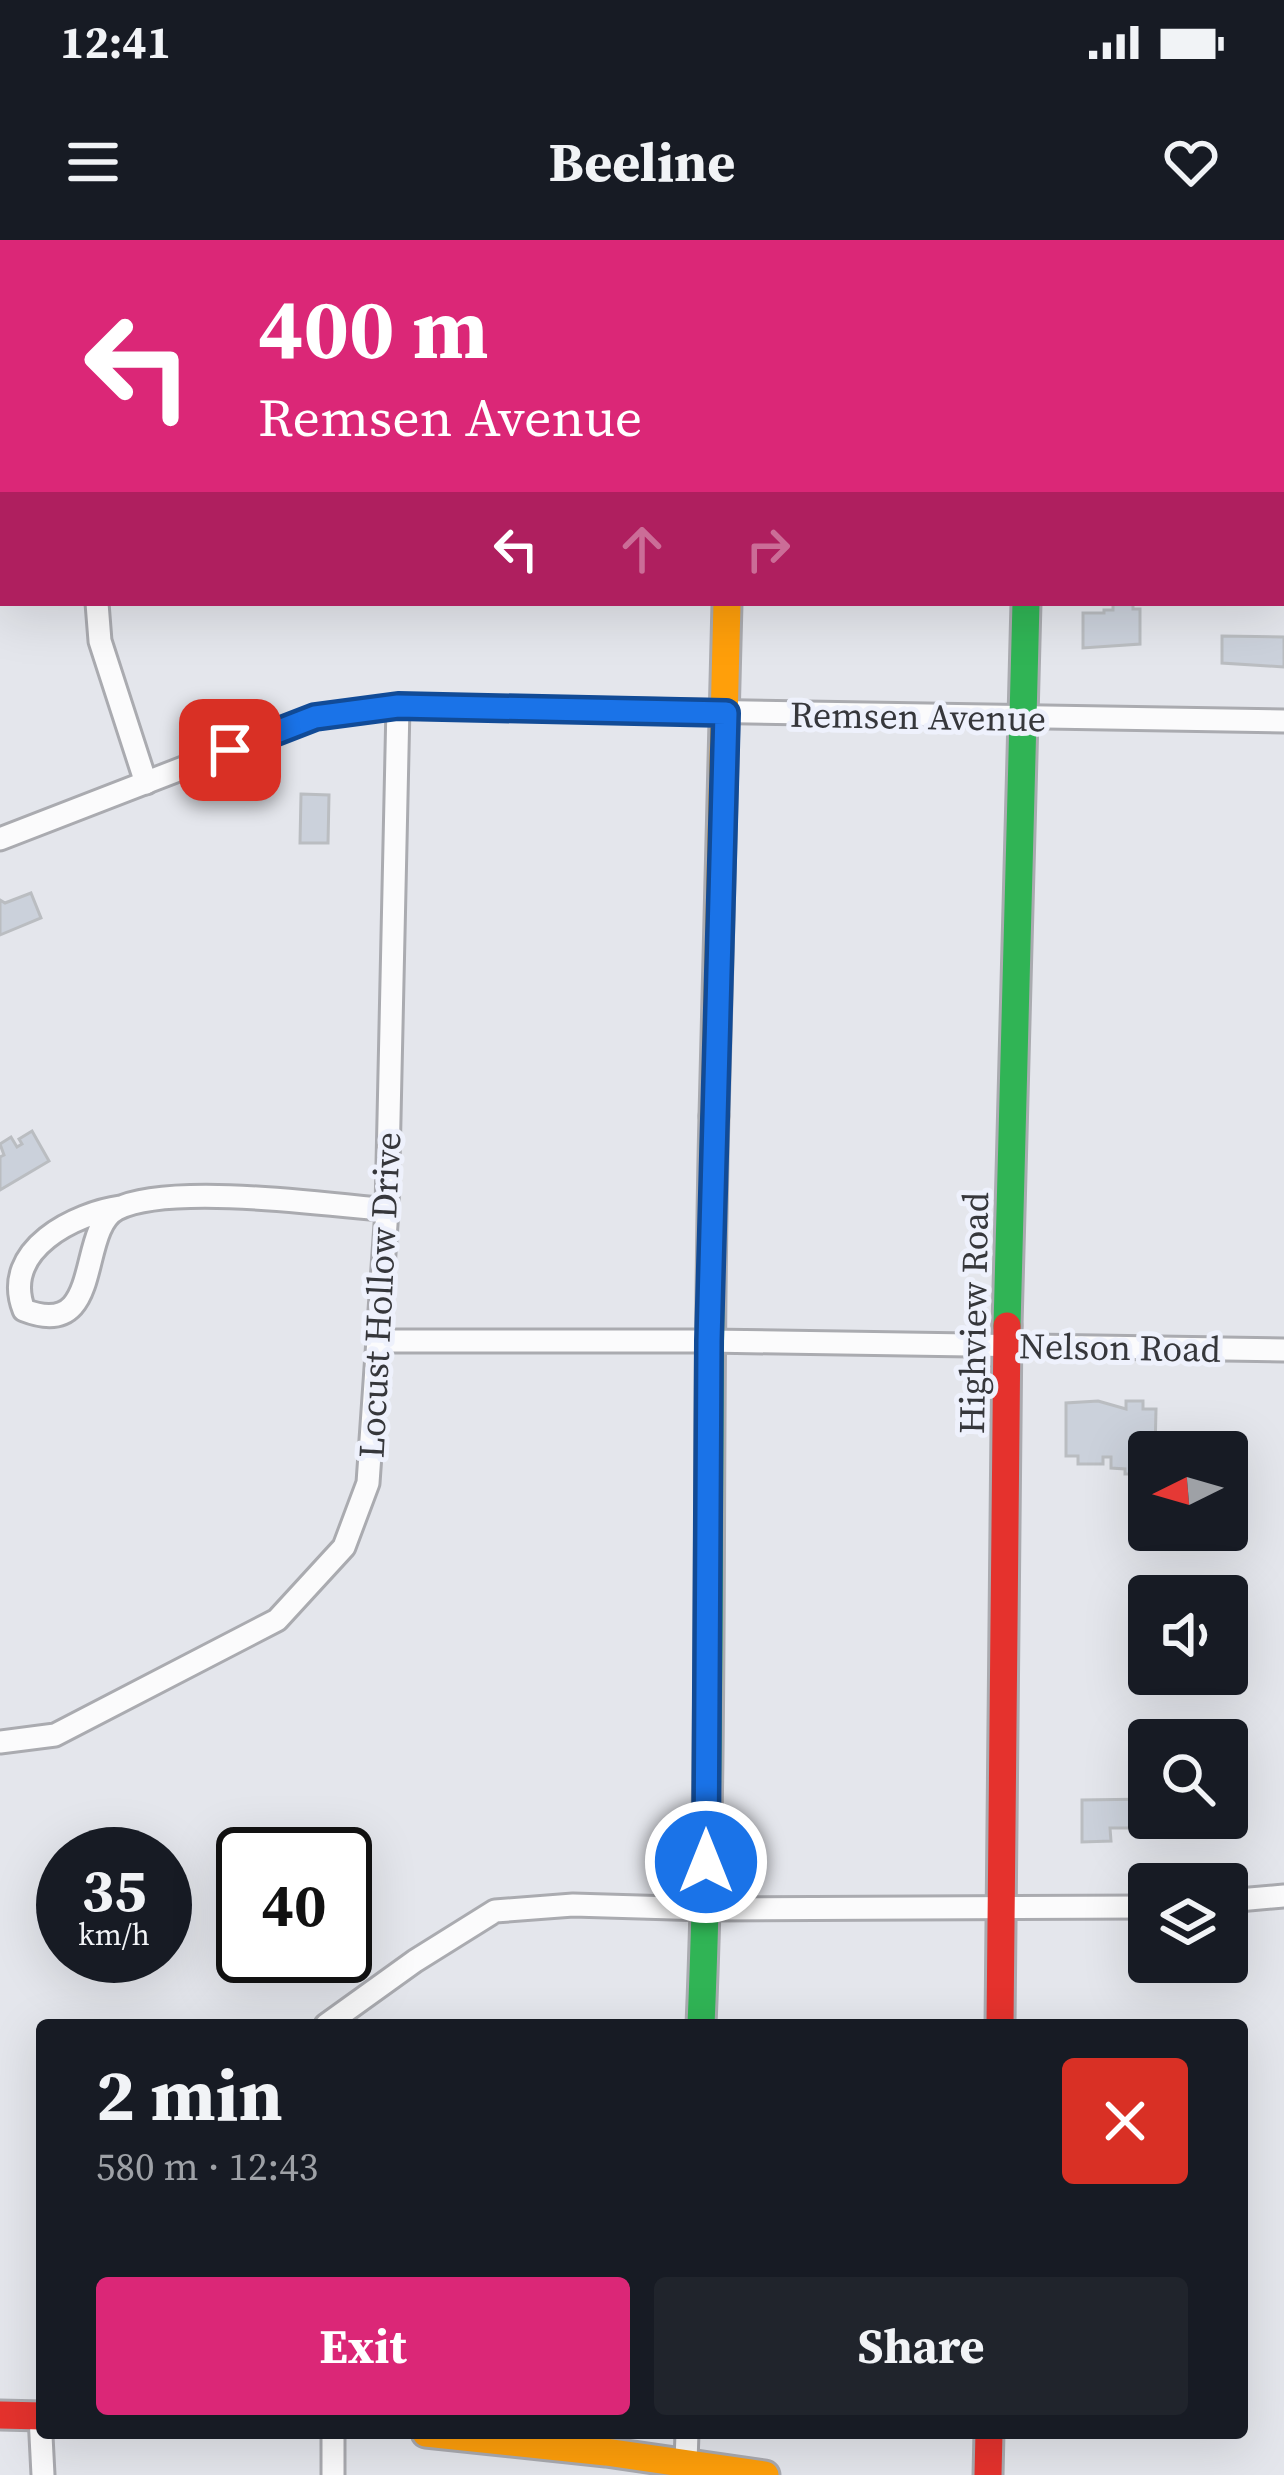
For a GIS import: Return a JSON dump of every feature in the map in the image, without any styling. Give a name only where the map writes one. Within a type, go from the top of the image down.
[{"type":"street","points":[[97,606],[100,640],[146,782]]},
{"type":"street","points":[[701,2019],[709,1341],[727,606]]},
{"type":"street","name":"Highview Road","points":[[1000,2019],[1007,1345],[1026,606]]},
{"type":"street","name":"Remsen Avenue","points":[[0,839],[315,717],[398,706],[1284,721]]},
{"type":"street","name":"Locust Hollow Drive","points":[[0,1742],[55,1735],[277,1620],[344,1547],[368,1483],[381,1341],[398,706]]},
{"type":"street","points":[[121,1207],[103,1224],[87,1279],[73,1304],[49,1315],[24,1310],[10,1281],[19,1255],[35,1238],[68,1218],[164,1198],[246,1198],[387,1210]]},
{"type":"street","name":"Nelson Road","points":[[381,1341],[1284,1350]]},
{"type":"street","points":[[1248,1899],[1284,1896]]},
{"type":"street","points":[[334,2019],[495,1911],[573,1905],[1128,1907]]},
{"type":"street","points":[[0,2415],[36,2416]]},
{"type":"street","points":[[42,2439],[43,2475]]},
{"type":"street","points":[[333,2475],[334,2439]]},
{"type":"street","points":[[480,2439],[765,2475]]},
{"type":"street","points":[[686,2462],[687,2439]]},
{"type":"street","points":[[988,2475],[989,2439]]},
{"type":"building","points":[[1113,606],[1140,609],[1140,644],[1083,648],[1083,613],[1113,610]]},
{"type":"building","points":[[1222,636],[1284,637],[1284,667],[1222,663]]},
{"type":"building","points":[[301,794],[329,795],[328,843],[300,843]]},
{"type":"building","points":[[31,893],[41,918],[0,935],[0,900],[5,903]]},
{"type":"building","points":[[32,1131],[49,1161],[0,1190],[0,1157],[4,1155],[0,1144],[11,1137],[17,1147],[22,1144],[19,1139]]},
{"type":"building","points":[[1098,1401],[1126,1409],[1126,1401],[1143,1401],[1143,1409],[1156,1409],[1155,1431],[1128,1431],[1128,1474],[1125,1469],[1111,1468],[1111,1457],[1103,1457],[1103,1464],[1078,1464],[1078,1456],[1066,1456],[1066,1403]]},
{"type":"building","points":[[1128,1799],[1128,1828],[1110,1828],[1111,1841],[1082,1842],[1082,1800]]},
{"type":"traffic: fast","points":[[1007,1326],[1026,606]]},
{"type":"traffic: fast","points":[[701,2019],[714,1116]]},
{"type":"traffic: slow","points":[[714,1116],[727,606]]},
{"type":"traffic: slow","points":[[483,2439],[765,2475]]},
{"type":"traffic: jam","points":[[1000,2019],[1007,1326]]},
{"type":"traffic: jam","points":[[0,2415],[36,2416]]},
{"type":"traffic: jam","points":[[988,2475],[989,2439]]},
{"type":"route","points":[[230,750],[315,717],[398,706],[726,713],[709,1341],[706,1862]]}]
